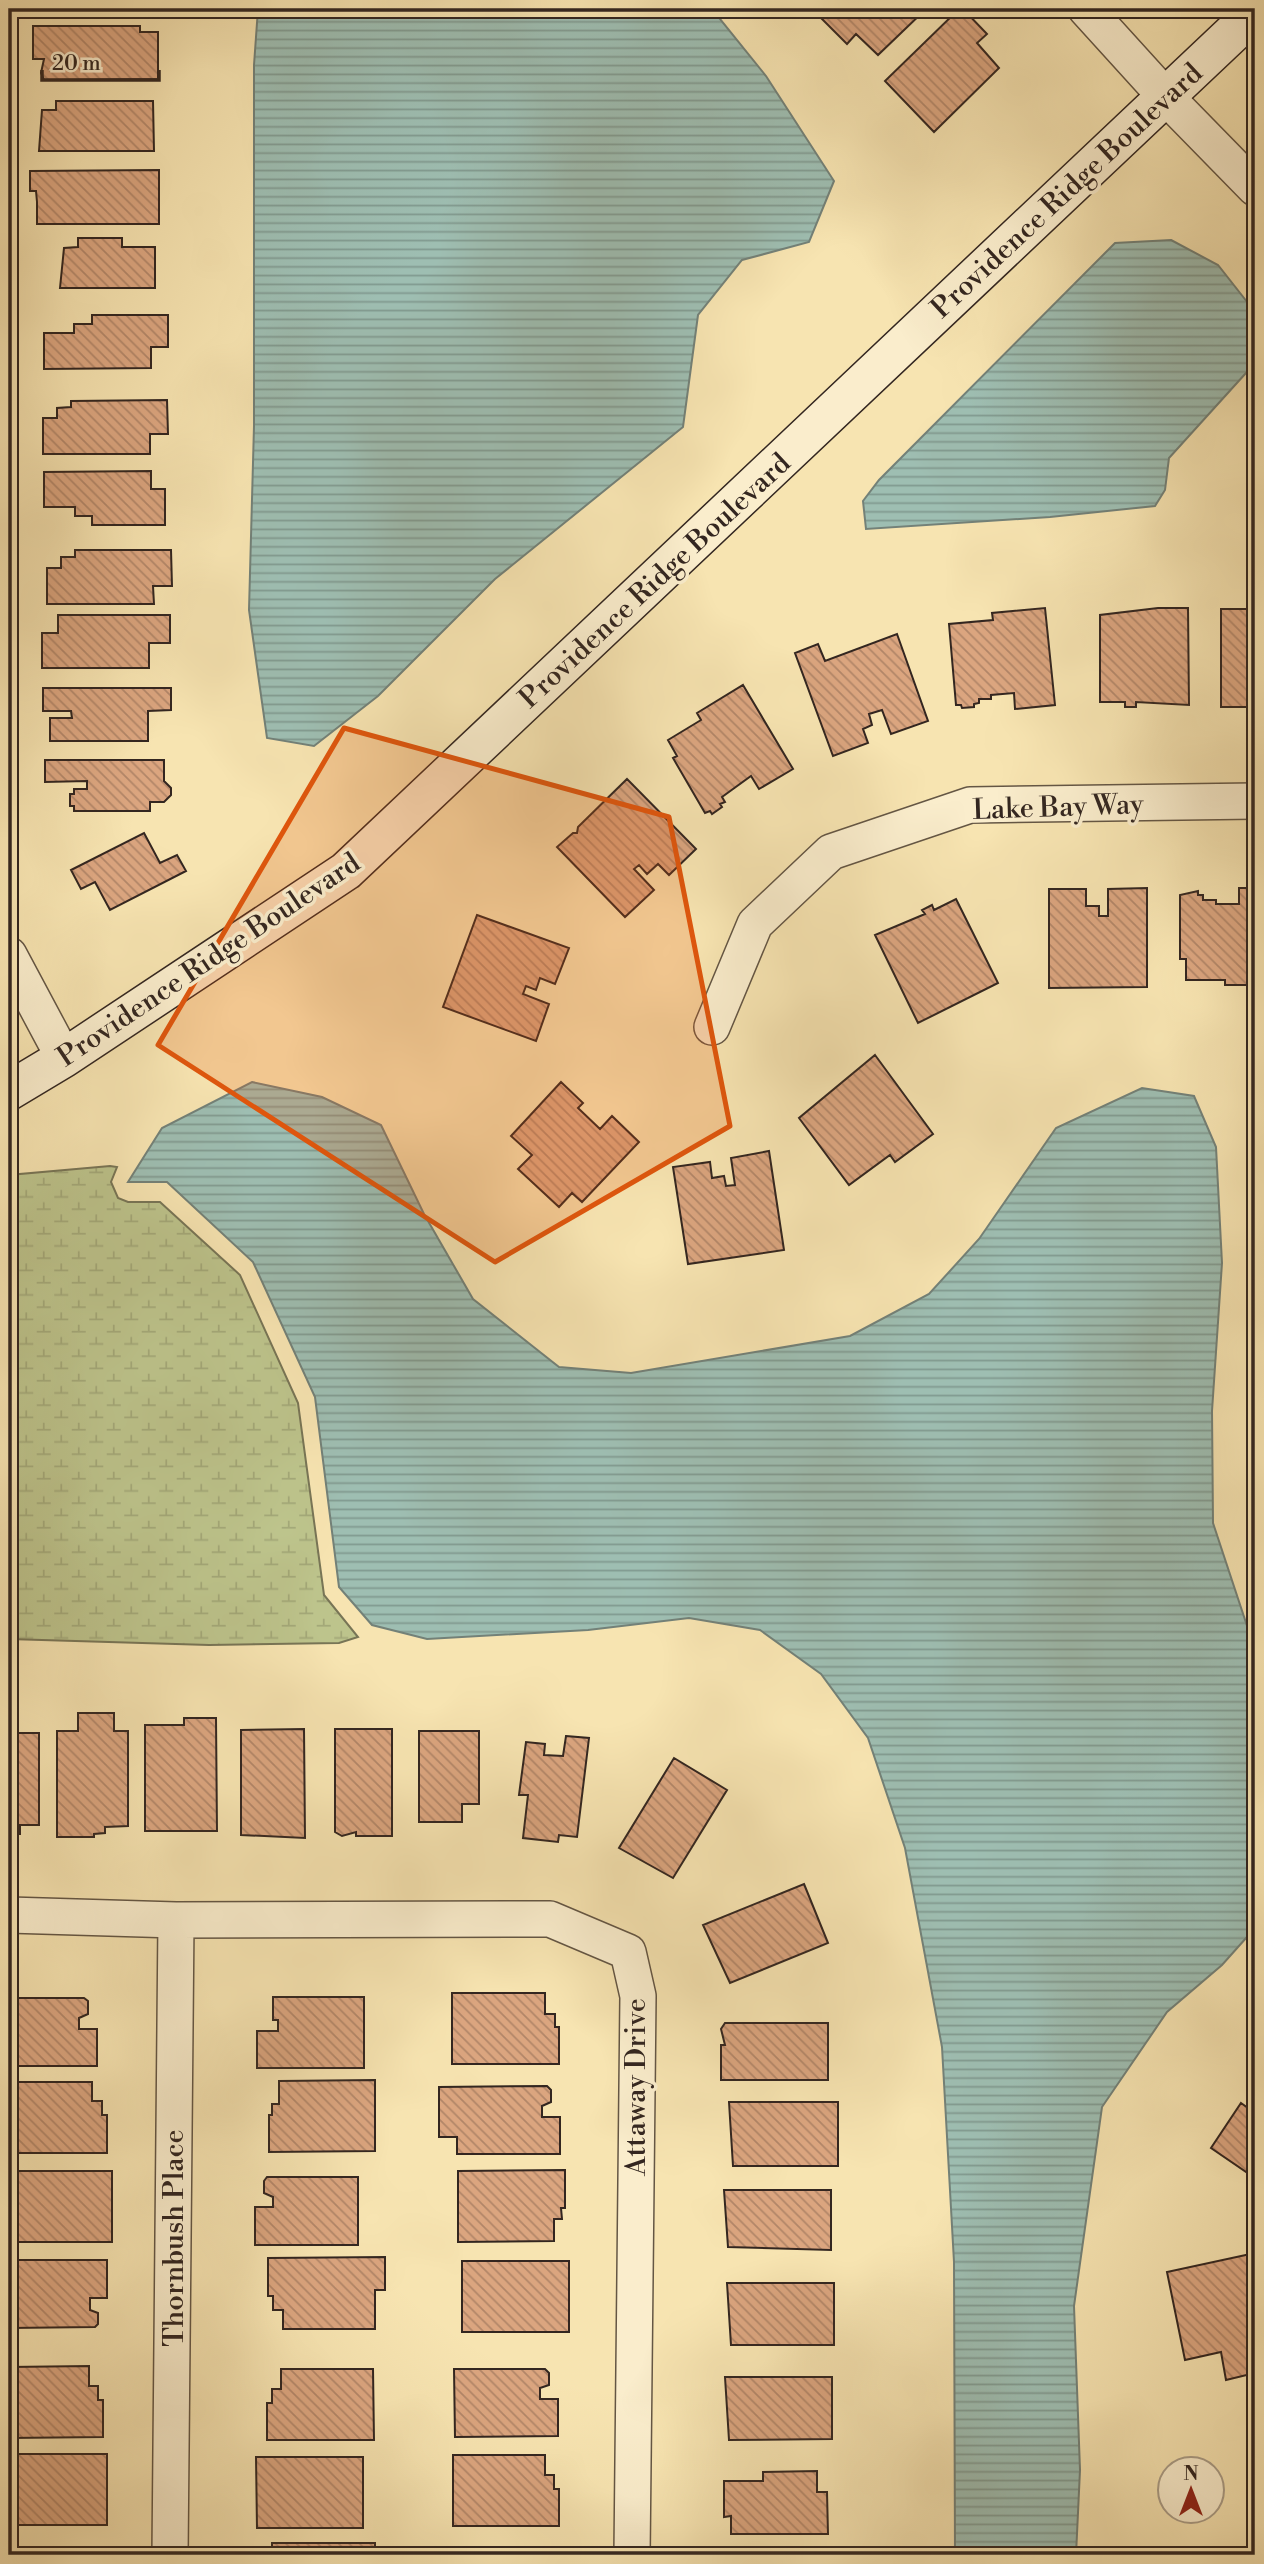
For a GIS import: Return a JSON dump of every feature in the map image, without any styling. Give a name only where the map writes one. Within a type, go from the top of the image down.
[{"type":"street","points":[[1086,9],[1165,96],[1255,188]]},
{"type":"street","name":"Providence Ridge Boulevard","points":[[9,1091],[64,1058],[346,871],[1255,12]]},
{"type":"street","name":"Lake Bay Way","points":[[712,1027],[755,924],[831,852],[970,805],[1255,802]]},
{"type":"street","points":[[9,955],[64,1058]]},
{"type":"street","name":"Attaway Drive","points":[[9,1915],[176,1920],[550,1919],[628,1952],[638,1996],[632,2555]]},
{"type":"street","name":"Thornbush Place","points":[[170,2555],[176,1920]]},
{"type":"highlighted area","points":[[344,728],[669,817],[730,1126],[495,1262],[158,1045]]},
{"type":"green space","points":[[117,1167],[111,1182],[118,1198],[128,1202],[160,1202],[240,1275],[298,1403],[324,1595],[358,1637],[339,1643],[209,1645],[9,1639],[9,1175]]},
{"type":"shaded area","points":[[258,9],[712,9],[766,76],[834,181],[809,242],[742,260],[698,315],[683,427],[495,579],[378,696],[314,746],[267,738],[249,610],[254,426],[254,65]]},
{"type":"shaded area","points":[[1171,240],[1218,265],[1255,312],[1255,363],[1169,458],[1165,490],[1155,506],[1050,517],[866,529],[863,501],[879,480],[1115,243]]},
{"type":"shaded area","points":[[252,1082],[322,1097],[381,1125],[424,1214],[473,1299],[559,1367],[631,1373],[850,1336],[929,1294],[979,1239],[1056,1128],[1142,1088],[1194,1096],[1216,1147],[1222,1263],[1212,1411],[1213,1523],[1255,1650],[1255,1928],[1222,1965],[1167,2012],[1102,2107],[1074,2306],[1080,2470],[1076,2555],[955,2555],[954,2262],[942,2047],[905,1848],[868,1738],[821,1674],[760,1630],[689,1618],[588,1630],[427,1639],[372,1625],[339,1587],[315,1397],[253,1262],[167,1182],[128,1182],[162,1128]]},
{"type":"building","points":[[824,9],[926,9],[878,55],[856,34],[847,44],[818,15]]},
{"type":"building","points":[[959,9],[963,9],[987,34],[977,43],[999,68],[934,132],[885,81]]},
{"type":"building","points":[[33,26],[140,26],[140,32],[158,32],[158,79],[44,80],[41,73],[44,59],[33,59]]},
{"type":"building","points":[[56,101],[153,101],[154,151],[39,151],[42,110],[56,110]]},
{"type":"building","points":[[159,170],[159,224],[37,224],[36,191],[30,191],[30,171]]},
{"type":"building","points":[[78,238],[122,238],[122,247],[155,247],[155,288],[60,288],[64,248],[78,247]]},
{"type":"building","points":[[92,315],[168,315],[168,347],[151,347],[151,368],[44,369],[44,333],[74,333],[74,324],[92,324]]},
{"type":"building","points":[[167,400],[168,434],[150,434],[150,454],[43,454],[43,418],[57,418],[57,408],[71,407],[71,401]]},
{"type":"building","points":[[151,471],[151,489],[165,489],[165,525],[92,525],[92,516],[75,516],[75,507],[44,507],[44,472]]},
{"type":"building","points":[[75,550],[171,550],[172,586],[153,586],[154,604],[47,604],[47,568],[61,568],[61,557],[75,557]]},
{"type":"building","points":[[1045,608],[1055,705],[1015,709],[1014,693],[979,699],[979,703],[974,704],[974,707],[962,708],[961,705],[956,705],[949,624],[993,620],[992,613]]},
{"type":"building","points":[[1158,608],[1188,608],[1189,705],[1136,702],[1136,707],[1125,707],[1125,702],[1100,702],[1100,615]]},
{"type":"building","points":[[1221,609],[1255,609],[1255,707],[1221,707]]},
{"type":"building","points":[[58,615],[170,615],[170,643],[149,643],[149,668],[42,668],[42,633],[58,633]]},
{"type":"building","points":[[897,634],[928,721],[891,734],[882,710],[869,714],[872,725],[863,729],[868,743],[833,756],[795,653],[818,644],[825,661]]},
{"type":"building","points":[[743,685],[793,769],[759,789],[751,776],[722,797],[725,802],[720,804],[722,807],[712,814],[710,811],[705,813],[673,758],[677,756],[668,740],[701,720],[697,713]]},
{"type":"building","points":[[43,688],[171,688],[171,710],[148,711],[148,741],[50,741],[50,718],[72,718],[71,711],[43,711]]},
{"type":"building","points":[[45,760],[164,760],[164,781],[171,788],[171,795],[164,802],[150,802],[150,811],[74,811],[74,806],[70,806],[70,794],[74,794],[74,789],[87,789],[87,781],[45,782]]},
{"type":"building","points":[[627,779],[696,849],[669,875],[658,864],[647,874],[639,865],[634,869],[654,890],[625,917],[557,847],[573,833],[577,833],[578,827]]},
{"type":"building","points":[[144,833],[160,863],[177,855],[186,871],[110,910],[95,882],[81,889],[71,870]]},
{"type":"building","points":[[1147,888],[1147,987],[1049,988],[1049,889],[1086,889],[1086,906],[1099,906],[1099,916],[1108,916],[1108,889]]},
{"type":"building","points":[[1239,888],[1255,888],[1255,985],[1225,985],[1225,980],[1186,980],[1186,959],[1180,959],[1180,895],[1198,891],[1198,895],[1203,895],[1203,900],[1216,900],[1216,904],[1239,904]]},
{"type":"building","points":[[956,899],[998,983],[918,1023],[875,935],[925,914],[922,910],[932,905],[934,910]]},
{"type":"building","points":[[477,915],[569,948],[555,984],[540,978],[536,990],[526,986],[523,994],[549,1004],[536,1041],[443,1007]]},
{"type":"building","points":[[875,1055],[933,1134],[895,1162],[890,1155],[849,1185],[799,1118]]},
{"type":"building","points":[[561,1082],[583,1103],[578,1108],[600,1129],[612,1116],[639,1142],[582,1202],[572,1193],[559,1207],[518,1169],[532,1155],[511,1136]]},
{"type":"building","points":[[769,1151],[784,1250],[688,1264],[673,1167],[710,1162],[712,1178],[724,1176],[726,1186],[735,1185],[731,1158]]},
{"type":"building","points":[[9,1711],[10,1733],[39,1733],[39,1825],[20,1825],[20,1834],[9,1834]]},
{"type":"building","points":[[78,1713],[114,1713],[114,1731],[128,1731],[128,1826],[105,1827],[105,1833],[94,1834],[94,1837],[57,1837],[57,1731],[78,1731]]},
{"type":"building","points":[[184,1718],[216,1718],[217,1831],[145,1831],[145,1725],[184,1725]]},
{"type":"building","points":[[304,1729],[305,1838],[241,1835],[241,1730]]},
{"type":"building","points":[[335,1729],[392,1729],[392,1836],[356,1836],[356,1832],[342,1836],[335,1832]]},
{"type":"building","points":[[419,1731],[479,1731],[479,1804],[462,1804],[462,1822],[419,1822]]},
{"type":"building","points":[[566,1736],[589,1738],[577,1837],[559,1835],[558,1842],[523,1838],[528,1795],[519,1795],[526,1742],[545,1744],[544,1755],[563,1756]]},
{"type":"building","points":[[674,1758],[727,1790],[673,1878],[619,1848]]},
{"type":"building","points":[[804,1884],[828,1943],[730,1983],[703,1925]]},
{"type":"building","points":[[452,1993],[545,1993],[545,2014],[555,2014],[555,2027],[559,2027],[559,2064],[452,2064]]},
{"type":"building","points":[[273,1997],[364,1997],[364,2068],[257,2068],[257,2031],[278,2031],[278,2020],[273,2020]]},
{"type":"building","points":[[9,1998],[84,1998],[88,2001],[88,2014],[79,2018],[79,2029],[97,2029],[97,2066],[9,2066]]},
{"type":"building","points":[[725,2023],[828,2023],[828,2080],[721,2080],[721,2045],[725,2045],[721,2029]]},
{"type":"building","points":[[375,2080],[375,2151],[269,2152],[269,2115],[272,2115],[272,2104],[279,2104],[279,2081]]},
{"type":"building","points":[[9,2082],[92,2082],[92,2101],[102,2101],[102,2115],[107,2115],[107,2153],[9,2153]]},
{"type":"building","points":[[547,2086],[551,2090],[551,2102],[542,2106],[542,2117],[560,2117],[560,2154],[457,2154],[457,2137],[439,2137],[439,2087]]},
{"type":"building","points":[[729,2102],[838,2102],[838,2166],[733,2166]]},
{"type":"building","points":[[1241,2103],[1255,2113],[1255,2178],[1211,2148]]},
{"type":"building","points":[[565,2170],[565,2208],[561,2208],[562,2219],[554,2219],[554,2241],[458,2242],[458,2171]]},
{"type":"building","points":[[9,2171],[112,2171],[112,2242],[9,2242]]},
{"type":"building","points":[[267,2177],[358,2177],[358,2245],[255,2245],[255,2207],[273,2207],[273,2197],[264,2193],[264,2181]]},
{"type":"building","points":[[724,2190],[831,2190],[831,2250],[728,2247]]},
{"type":"building","points":[[1255,2253],[1255,2373],[1226,2380],[1221,2352],[1185,2360],[1167,2272]]},
{"type":"building","points":[[385,2257],[385,2290],[375,2290],[375,2329],[283,2329],[283,2310],[273,2310],[273,2296],[268,2296],[268,2258]]},
{"type":"building","points":[[9,2260],[107,2260],[107,2298],[90,2298],[90,2310],[98,2313],[98,2324],[95,2327],[9,2328]]},
{"type":"building","points":[[462,2261],[569,2261],[569,2332],[462,2332]]},
{"type":"building","points":[[727,2283],[834,2283],[834,2345],[731,2345]]},
{"type":"building","points":[[89,2366],[89,2386],[98,2386],[98,2400],[103,2400],[103,2437],[9,2438],[9,2367]]},
{"type":"building","points":[[281,2369],[373,2369],[374,2440],[267,2440],[267,2403],[272,2403],[272,2389],[281,2389]]},
{"type":"building","points":[[454,2369],[545,2369],[549,2373],[549,2385],[540,2388],[540,2399],[558,2399],[558,2436],[455,2437]]},
{"type":"building","points":[[725,2377],[832,2377],[832,2439],[729,2440]]},
{"type":"building","points":[[9,2454],[107,2454],[107,2525],[9,2525]]},
{"type":"building","points":[[453,2455],[545,2455],[545,2475],[554,2475],[554,2489],[559,2489],[559,2526],[453,2526]]},
{"type":"building","points":[[256,2457],[363,2457],[363,2528],[257,2528]]},
{"type":"building","points":[[817,2471],[817,2492],[827,2492],[828,2534],[731,2534],[731,2516],[724,2517],[724,2481],[763,2481],[763,2472]]},
{"type":"building","points":[[272,2543],[375,2543],[375,2555],[272,2555]]},
{"type":"building","points":[[9,2548],[98,2548],[98,2555],[9,2555]]},
{"type":"building","points":[[456,2552],[558,2552],[558,2555],[456,2555]]}]
